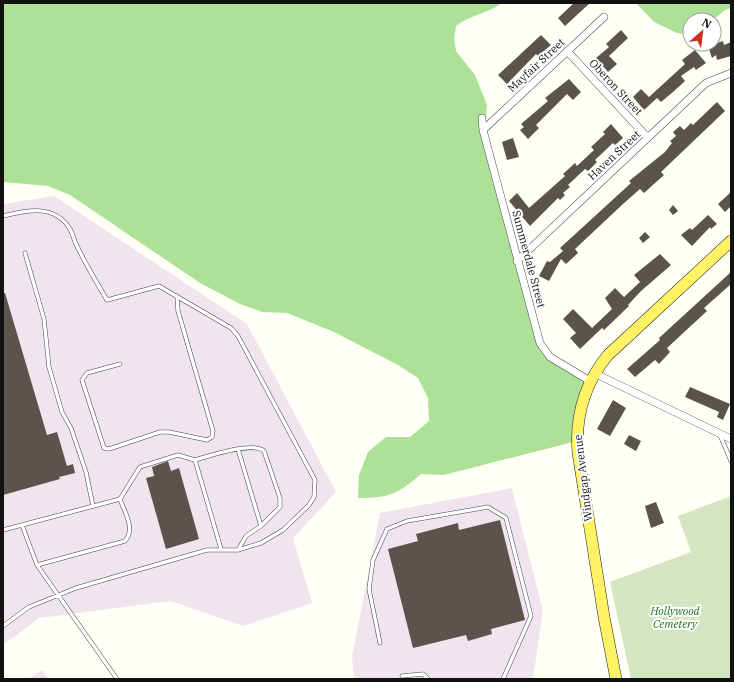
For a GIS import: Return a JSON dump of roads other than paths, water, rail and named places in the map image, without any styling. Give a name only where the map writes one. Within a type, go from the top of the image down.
[{"type":"main road","name":"Windgap Avenue","points":[[616,679],[596,571],[578,448],[579,414],[592,377],[608,355],[731,241]]},
{"type":"street","name":"Mayfair Street","points":[[483,130],[604,17]]},
{"type":"street","name":"Oberon Street","points":[[567,51],[648,138]]},
{"type":"street","name":"Haven Street","points":[[517,261],[706,83],[731,73]]},
{"type":"street","name":"Summerdale Street","points":[[482,118],[483,130],[517,261],[540,343],[545,351],[550,357],[731,440]]},
{"type":"lane","points":[[3,216],[39,210],[50,212],[59,216],[71,230],[76,244],[107,300],[157,286],[224,323],[238,336],[315,480],[315,493],[309,505],[283,530],[261,543],[238,550],[207,550],[57,595],[29,607],[3,626]]},
{"type":"lane","points":[[25,253],[44,319],[49,367],[62,412],[71,428],[86,472],[93,506]]},
{"type":"lane","points":[[120,364],[87,373],[82,380],[104,448],[109,448],[160,432],[169,432],[207,440],[212,437],[213,431],[178,311],[177,296]]},
{"type":"lane","points":[[719,434],[731,461]]},
{"type":"lane","points":[[3,530],[120,499],[140,467],[178,455],[195,460],[214,454],[256,446],[264,451],[280,498],[280,507],[278,511],[262,526],[246,536],[238,550]]},
{"type":"lane","points":[[238,449],[262,526]]},
{"type":"lane","points":[[195,460],[221,549]]},
{"type":"lane","points":[[37,565],[125,541],[129,535],[130,527],[120,499]]},
{"type":"lane","points":[[380,643],[369,589],[373,560],[387,530],[407,521],[488,507],[506,518],[531,616],[503,679]]},
{"type":"lane","points":[[22,525],[37,565],[118,679]]},
{"type":"lane","points":[[402,676],[423,674],[428,679]]},
{"type":"park label","name":"Hollywood Cemetery","points":[[675,617]]}]
